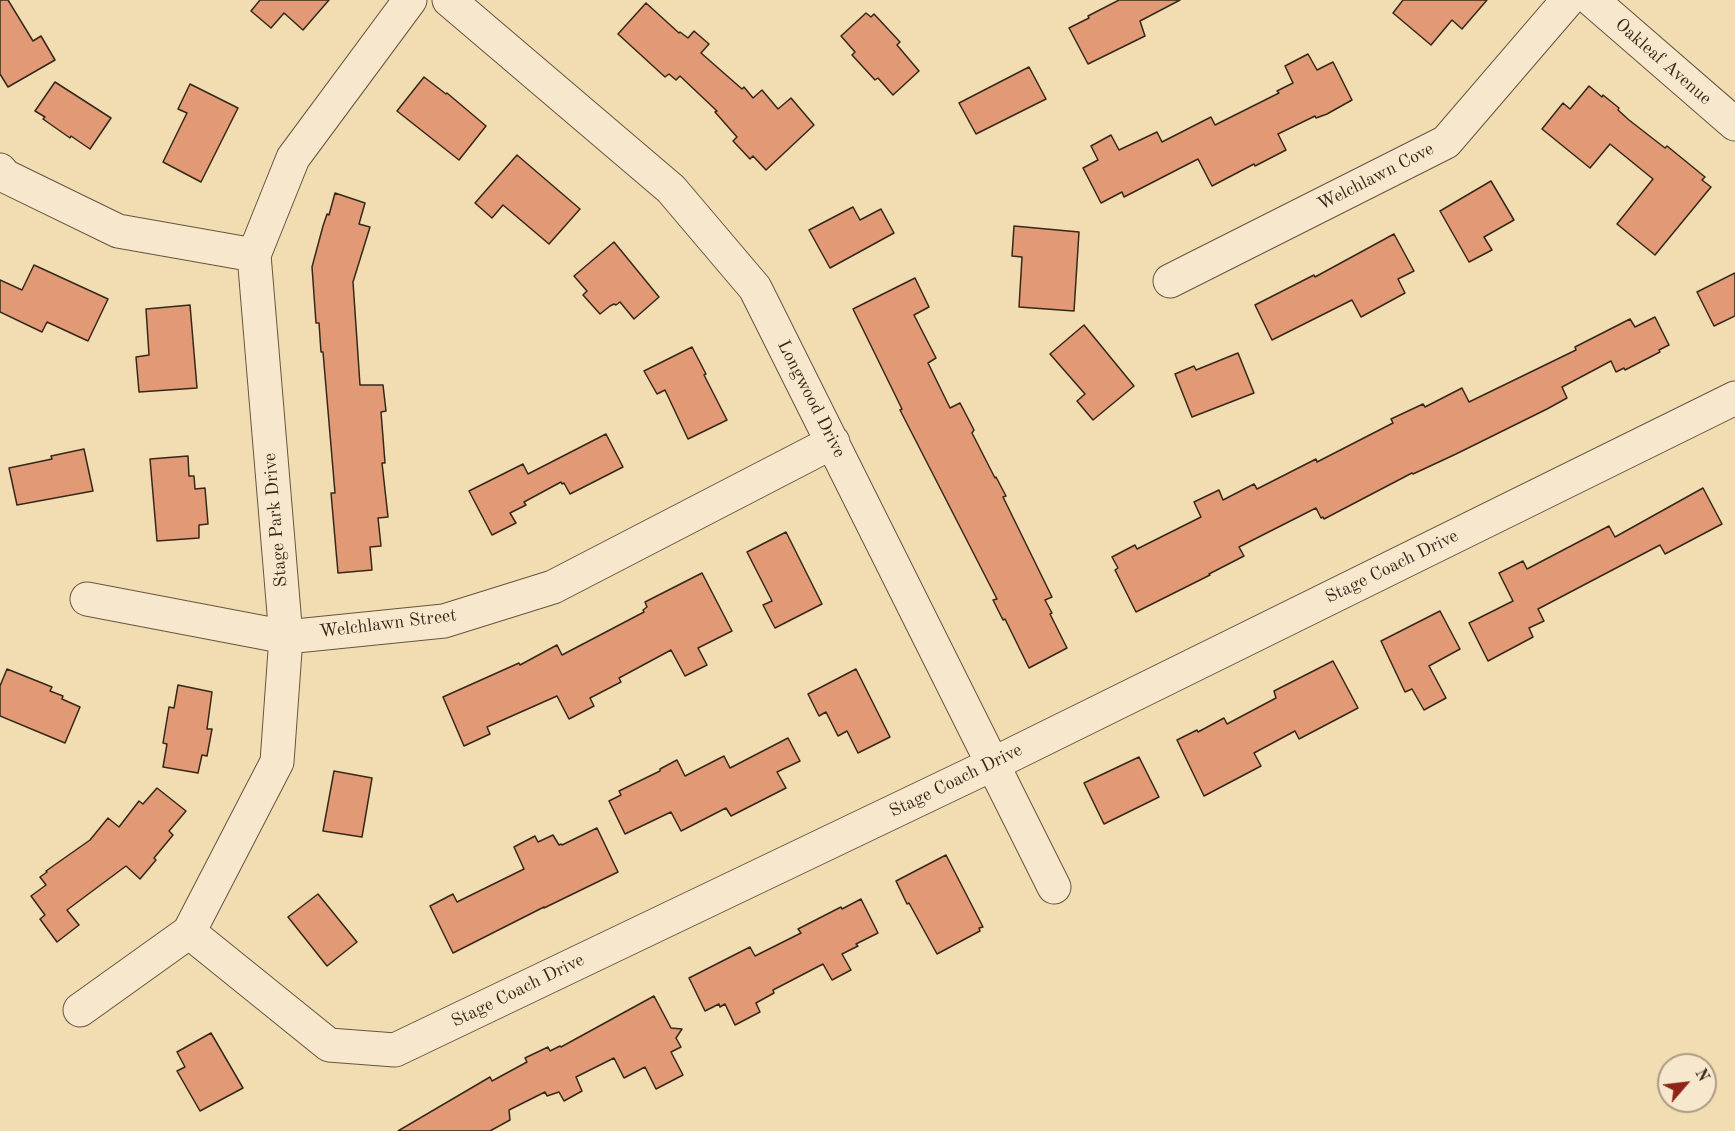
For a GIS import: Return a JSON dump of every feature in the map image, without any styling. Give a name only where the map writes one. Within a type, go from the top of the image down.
[{"type":"street","name":"Stage Park Drive","points":[[80,1010],[189,932],[277,762],[286,637],[254,255],[293,158],[410,0]]},
{"type":"street","name":"Longwood Drive","points":[[449,0],[671,189],[755,288],[1054,887]]},
{"type":"street","name":"Welchlawn Cove","points":[[1170,281],[1446,142],[1568,0]]},
{"type":"street","name":"Oakleaf Avenue","points":[[1592,0],[1735,124]]},
{"type":"street","points":[[0,170],[6,176],[118,231],[254,255]]},
{"type":"street","name":"Stage Coach Drive","points":[[189,932],[329,1045],[395,1050],[993,764],[1735,398]]},
{"type":"street","name":"Welchlawn Street","points":[[87,599],[286,637],[444,621],[553,587],[833,442]]},
{"type":"building","points":[[0,0],[8,0],[33,41],[41,36],[55,60],[8,87],[0,74]]},
{"type":"building","points":[[260,0],[329,0],[303,30],[284,13],[271,28],[251,11]]},
{"type":"building","points":[[1119,0],[1180,0],[1140,21],[1145,36],[1088,64],[1069,28]]},
{"type":"building","points":[[1403,0],[1487,0],[1462,29],[1452,20],[1431,45],[1393,13]]},
{"type":"building","points":[[646,3],[679,33],[688,38],[694,31],[709,44],[701,53],[742,89],[744,87],[753,98],[762,90],[778,109],[791,98],[814,125],[766,170],[753,156],[750,159],[733,141],[737,137],[715,112],[717,111],[680,76],[676,80],[669,74],[665,77],[618,34]]},
{"type":"building","points":[[866,13],[871,17],[874,14],[900,42],[897,45],[919,71],[893,95],[878,78],[875,80],[852,55],[855,52],[841,36]]},
{"type":"building","points":[[1308,54],[1317,70],[1333,62],[1352,100],[1327,114],[1316,118],[1315,116],[1278,134],[1286,150],[1212,186],[1198,159],[1124,197],[1122,192],[1101,203],[1083,168],[1098,160],[1091,146],[1111,135],[1119,150],[1157,132],[1162,142],[1211,117],[1215,125],[1279,93],[1277,91],[1293,83],[1285,66]]},
{"type":"building","points":[[1029,67],[1046,99],[976,134],[959,103]]},
{"type":"building","points":[[424,77],[486,126],[459,160],[397,111]]},
{"type":"building","points":[[55,82],[111,118],[90,149],[71,136],[70,138],[35,111]]},
{"type":"building","points":[[190,84],[238,108],[201,182],[163,162],[187,113],[178,109]]},
{"type":"building","points":[[1589,86],[1619,108],[1618,110],[1629,120],[1665,148],[1667,146],[1705,177],[1702,180],[1711,187],[1655,255],[1617,224],[1653,179],[1610,144],[1590,168],[1542,129],[1563,103],[1570,109]]},
{"type":"building","points":[[517,155],[580,209],[549,244],[503,205],[492,218],[475,203]]},
{"type":"building","points":[[1491,181],[1514,220],[1484,237],[1492,250],[1469,262],[1440,211]]},
{"type":"building","points":[[335,193],[365,203],[359,224],[370,227],[353,282],[360,385],[383,385],[386,411],[381,412],[385,463],[382,463],[388,517],[378,518],[381,546],[370,547],[372,570],[338,573],[331,493],[335,493],[323,352],[321,352],[319,323],[316,323],[312,267]]},
{"type":"building","points":[[853,207],[860,220],[881,209],[894,233],[830,268],[809,230]]},
{"type":"building","points":[[1014,226],[1079,232],[1074,311],[1019,307],[1022,257],[1012,256]]},
{"type":"building","points":[[1394,234],[1414,271],[1398,279],[1405,293],[1361,317],[1352,300],[1272,340],[1255,305],[1314,275],[1315,277]]},
{"type":"building","points":[[614,242],[659,297],[634,319],[620,302],[600,314],[583,295],[587,291],[574,276]]},
{"type":"building","points":[[34,265],[108,299],[88,341],[47,322],[42,332],[0,312],[0,280],[22,290]]},
{"type":"building","points":[[1735,273],[1735,316],[1714,326],[1697,292]]},
{"type":"building","points":[[915,278],[929,307],[914,315],[936,358],[928,363],[950,408],[960,403],[974,430],[972,433],[1006,496],[1003,497],[1052,597],[1045,600],[1067,648],[1029,668],[993,600],[997,599],[900,410],[902,409],[853,309]]},
{"type":"building","points":[[190,305],[197,388],[139,392],[136,357],[149,355],[146,309]]},
{"type":"building","points":[[1655,317],[1669,345],[1659,350],[1660,352],[1625,370],[1624,368],[1616,372],[1611,361],[1562,387],[1567,398],[1547,409],[1412,473],[1324,519],[1321,518],[1316,508],[1239,547],[1244,556],[1136,612],[1115,570],[1118,568],[1112,557],[1135,545],[1137,549],[1201,517],[1194,502],[1219,490],[1223,500],[1254,484],[1257,489],[1316,459],[1317,462],[1393,423],[1391,419],[1423,404],[1425,407],[1462,388],[1469,402],[1576,350],[1575,347],[1630,319],[1635,327]]},
{"type":"building","points":[[1084,325],[1134,386],[1093,420],[1077,401],[1085,394],[1050,354]]},
{"type":"building","points":[[692,347],[727,420],[688,439],[665,390],[657,394],[644,371]]},
{"type":"building","points":[[1238,353],[1254,393],[1192,417],[1175,374],[1194,366],[1196,370]]},
{"type":"building","points":[[606,434],[623,467],[570,494],[561,482],[524,502],[526,505],[510,513],[516,523],[492,535],[469,491],[523,464],[528,474]]},
{"type":"building","points":[[84,449],[93,491],[17,505],[9,468],[52,459],[51,456]]},
{"type":"building","points":[[188,456],[189,476],[194,476],[195,489],[205,488],[208,524],[199,525],[199,538],[157,541],[150,459]]},
{"type":"building","points":[[1703,488],[1722,524],[1665,554],[1660,545],[1538,609],[1544,621],[1529,628],[1533,637],[1488,661],[1469,623],[1513,601],[1499,573],[1523,561],[1527,569],[1609,526],[1615,537]]},
{"type":"building","points":[[786,532],[822,604],[775,628],[763,605],[772,601],[747,552]]},
{"type":"building","points":[[702,573],[732,631],[698,648],[707,665],[685,676],[671,650],[619,678],[621,682],[590,698],[594,706],[569,719],[557,696],[487,727],[490,734],[464,746],[443,697],[519,663],[520,665],[557,645],[562,655],[644,612],[643,610],[647,607],[645,602]]},
{"type":"building","points":[[1440,611],[1460,649],[1429,666],[1446,698],[1424,710],[1412,689],[1405,692],[1381,641]]},
{"type":"building","points":[[1333,661],[1358,708],[1299,739],[1295,731],[1254,753],[1261,766],[1204,796],[1177,740],[1224,718],[1227,724],[1276,698],[1274,691]]},
{"type":"building","points":[[7,669],[52,687],[50,691],[80,707],[65,743],[0,716],[0,686]]},
{"type":"building","points":[[856,669],[890,737],[858,753],[847,731],[838,736],[826,712],[819,716],[808,694]]},
{"type":"building","points":[[178,685],[212,692],[207,729],[212,729],[207,756],[202,755],[198,773],[163,767],[167,744],[163,743],[169,707],[174,708]]},
{"type":"building","points":[[788,738],[800,761],[777,772],[786,788],[731,816],[726,808],[681,831],[671,812],[625,834],[609,801],[621,795],[619,791],[677,760],[685,776],[724,756],[730,768]]},
{"type":"building","points":[[1139,757],[1159,797],[1104,824],[1084,783]]},
{"type":"building","points":[[334,771],[372,778],[362,837],[323,831]]},
{"type":"building","points":[[157,788],[186,811],[169,831],[173,835],[140,879],[126,866],[67,910],[79,925],[57,942],[40,919],[45,915],[31,896],[46,885],[40,877],[90,840],[108,818],[119,827],[139,801],[143,804]]},
{"type":"building","points":[[597,828],[618,872],[453,953],[430,906],[453,894],[457,902],[524,869],[514,847],[535,836],[538,842],[553,835],[559,845],[562,845]]},
{"type":"building","points":[[946,855],[983,927],[979,928],[980,931],[937,954],[896,881]]},
{"type":"building","points":[[318,894],[357,942],[327,966],[288,917]]},
{"type":"building","points":[[861,899],[878,933],[842,954],[851,970],[832,980],[823,964],[773,990],[774,993],[756,1003],[760,1012],[735,1025],[725,1004],[720,1007],[719,1004],[705,1011],[689,978],[750,947],[755,956],[801,933],[798,929]]},
{"type":"building","points":[[654,996],[671,1028],[682,1029],[676,1038],[681,1047],[671,1052],[683,1075],[656,1089],[645,1067],[624,1078],[614,1058],[576,1077],[582,1091],[564,1101],[559,1092],[547,1096],[545,1092],[509,1110],[510,1120],[490,1131],[398,1131],[490,1077],[492,1081],[527,1062],[525,1058],[548,1047],[550,1051],[561,1047]]},
{"type":"building","points":[[211,1033],[243,1088],[200,1111],[177,1071],[185,1067],[177,1052]]}]
